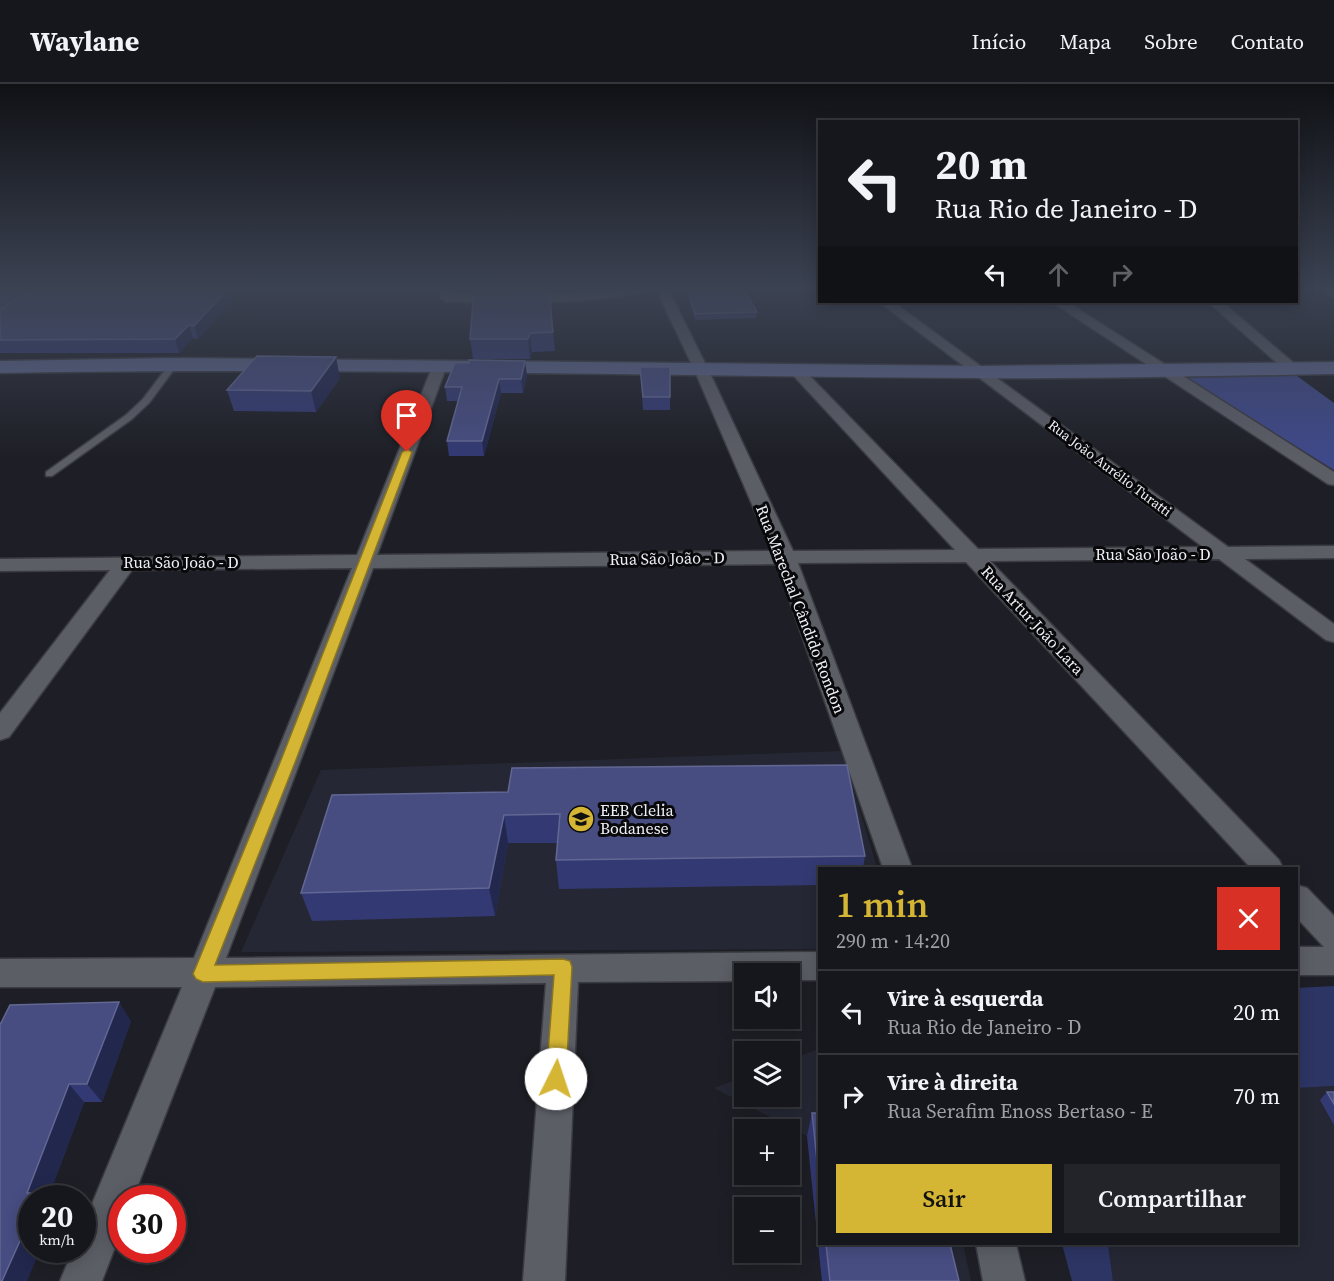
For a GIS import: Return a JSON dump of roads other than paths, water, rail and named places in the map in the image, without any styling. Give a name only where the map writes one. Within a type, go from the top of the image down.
[{"type":"street","name":"Rua Marechal Cândido Rondon","points":[[689,345],[784,557],[898,867]]},
{"type":"street","name":"Rua João Aurélio Turatti","points":[[944,345],[1334,635]]},
{"type":"street","points":[[1127,345],[1334,480]]},
{"type":"street","points":[[1264,345],[1291,368]]},
{"type":"street","points":[[0,367],[174,364],[440,365],[982,372],[1334,368]]},
{"type":"street","points":[[81,1281],[289,760],[440,365]]},
{"type":"street","name":"Rua Artur João Lara","points":[[797,371],[1268,867]]},
{"type":"street","name":"Rua São João - D","points":[[0,565],[1334,552]]},
{"type":"street","points":[[0,730],[127,562]]},
{"type":"street","points":[[1298,899],[1334,937]]},
{"type":"street","points":[[1298,961],[1334,961]]},
{"type":"street","points":[[0,973],[203,974],[563,967],[818,966]]},
{"type":"street","points":[[544,1281],[563,967]]},
{"type":"street","points":[[996,1245],[1004,1281]]},
{"type":"lane","points":[[49,474],[129,417],[146,400],[174,364]]},
{"type":"place","name":"EEB Clelia Bodanese","points":[[581,819]]}]
